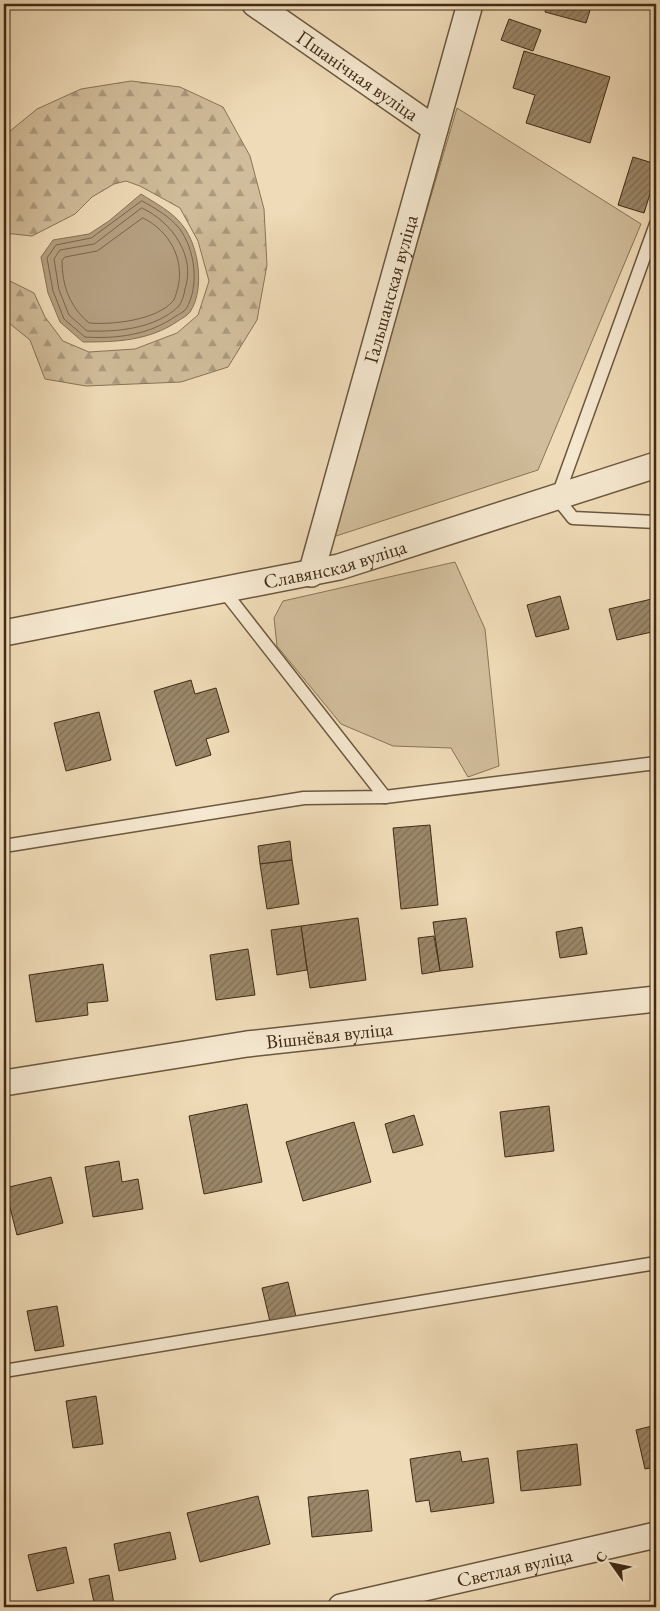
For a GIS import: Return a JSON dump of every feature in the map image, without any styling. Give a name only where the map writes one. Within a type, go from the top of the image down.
[{"type":"street","name":"Пшанічная вуліца","points":[[255,4],[435,129]]},
{"type":"street","name":"Гальшанская вуліца","points":[[311,574],[470,4]]},
{"type":"street","name":"Славянская вуліца","points":[[4,633],[311,574],[558,498],[656,465]]},
{"type":"street","name":"Вішнёвая вуліца","points":[[4,1084],[247,1044],[656,999]]},
{"type":"street","name":"Светлая вуліца","points":[[341,1607],[656,1535]]},
{"type":"lane","points":[[656,224],[558,498],[573,518],[656,522]]},
{"type":"lane","points":[[224,591],[385,797]]},
{"type":"lane","points":[[4,846],[304,798],[385,797],[656,763]]},
{"type":"lane","points":[[4,1371],[656,1263]]},
{"type":"green space","points":[[131,81],[180,87],[223,107],[250,156],[264,209],[267,265],[257,320],[228,367],[181,382],[86,386],[45,379],[30,340],[4,319],[4,286],[8,280],[34,293],[45,317],[63,341],[89,352],[135,349],[177,333],[198,315],[209,281],[198,241],[180,208],[140,186],[126,181],[114,184],[92,197],[75,214],[32,236],[4,233],[4,136],[37,109],[81,89]]},
{"type":"green space","points":[[457,108],[641,224],[538,470],[330,538]]},
{"type":"green space","points":[[455,562],[485,629],[499,766],[468,777],[451,748],[393,746],[341,724],[277,646],[274,618],[283,601]]},
{"type":"water","points":[[141,194],[174,216],[189,235],[198,268],[199,280],[195,303],[186,316],[156,333],[120,341],[83,342],[60,322],[48,293],[41,257],[53,240],[89,234],[109,221]]},
{"type":"building","points":[[547,4],[592,4],[586,23],[545,12]]},
{"type":"building","points":[[509,19],[541,30],[533,51],[501,40]]},
{"type":"building","points":[[524,51],[610,77],[590,143],[526,123],[535,95],[513,88]]},
{"type":"building","points":[[633,157],[656,164],[656,175],[644,213],[618,205]]},
{"type":"building","points":[[560,596],[569,629],[536,637],[527,605]]},
{"type":"building","points":[[656,598],[656,631],[617,640],[609,609]]},
{"type":"building","points":[[191,680],[195,694],[216,688],[229,732],[206,739],[211,755],[176,766],[154,691]]},
{"type":"building","points":[[99,712],[111,760],[66,771],[54,723]]},
{"type":"building","points":[[430,825],[438,905],[401,909],[393,828]]},
{"type":"building","points":[[290,841],[292,860],[260,864],[258,846]]},
{"type":"building","points":[[292,860],[299,904],[267,909],[260,864]]},
{"type":"building","points":[[358,918],[366,980],[310,988],[301,926]]},
{"type":"building","points":[[466,918],[473,967],[440,971],[433,922]]},
{"type":"building","points":[[301,926],[307,970],[277,975],[271,930]]},
{"type":"building","points":[[582,927],[587,954],[560,958],[556,932]]},
{"type":"building","points":[[434,936],[440,971],[422,974],[418,938]]},
{"type":"building","points":[[248,949],[255,995],[216,1000],[210,955]]},
{"type":"building","points":[[103,964],[108,1001],[87,1003],[88,1015],[36,1022],[29,975]]},
{"type":"building","points":[[247,1104],[262,1182],[204,1194],[189,1116]]},
{"type":"building","points":[[549,1106],[554,1151],[505,1157],[500,1112]]},
{"type":"building","points":[[414,1115],[423,1145],[393,1153],[385,1124]]},
{"type":"building","points":[[354,1122],[371,1182],[303,1201],[286,1142]]},
{"type":"building","points":[[119,1161],[122,1182],[138,1179],[143,1209],[93,1217],[85,1167]]},
{"type":"building","points":[[51,1177],[63,1223],[17,1235],[5,1188]]},
{"type":"building","points":[[288,1282],[297,1321],[271,1326],[262,1288]]},
{"type":"building","points":[[57,1306],[64,1346],[35,1351],[27,1311]]},
{"type":"building","points":[[96,1396],[103,1444],[73,1448],[66,1401]]},
{"type":"building","points":[[656,1425],[656,1467],[645,1469],[636,1430]]},
{"type":"building","points":[[577,1444],[581,1485],[521,1491],[517,1451]]},
{"type":"building","points":[[460,1451],[462,1462],[488,1458],[494,1503],[431,1512],[429,1500],[416,1502],[410,1459]]},
{"type":"building","points":[[368,1490],[372,1531],[312,1537],[308,1497]]},
{"type":"building","points":[[258,1496],[270,1544],[200,1562],[187,1513]]},
{"type":"building","points":[[170,1532],[176,1559],[119,1571],[114,1544]]},
{"type":"building","points":[[66,1547],[74,1583],[37,1591],[28,1555]]},
{"type":"building","points":[[109,1575],[114,1604],[95,1607],[89,1579]]}]
